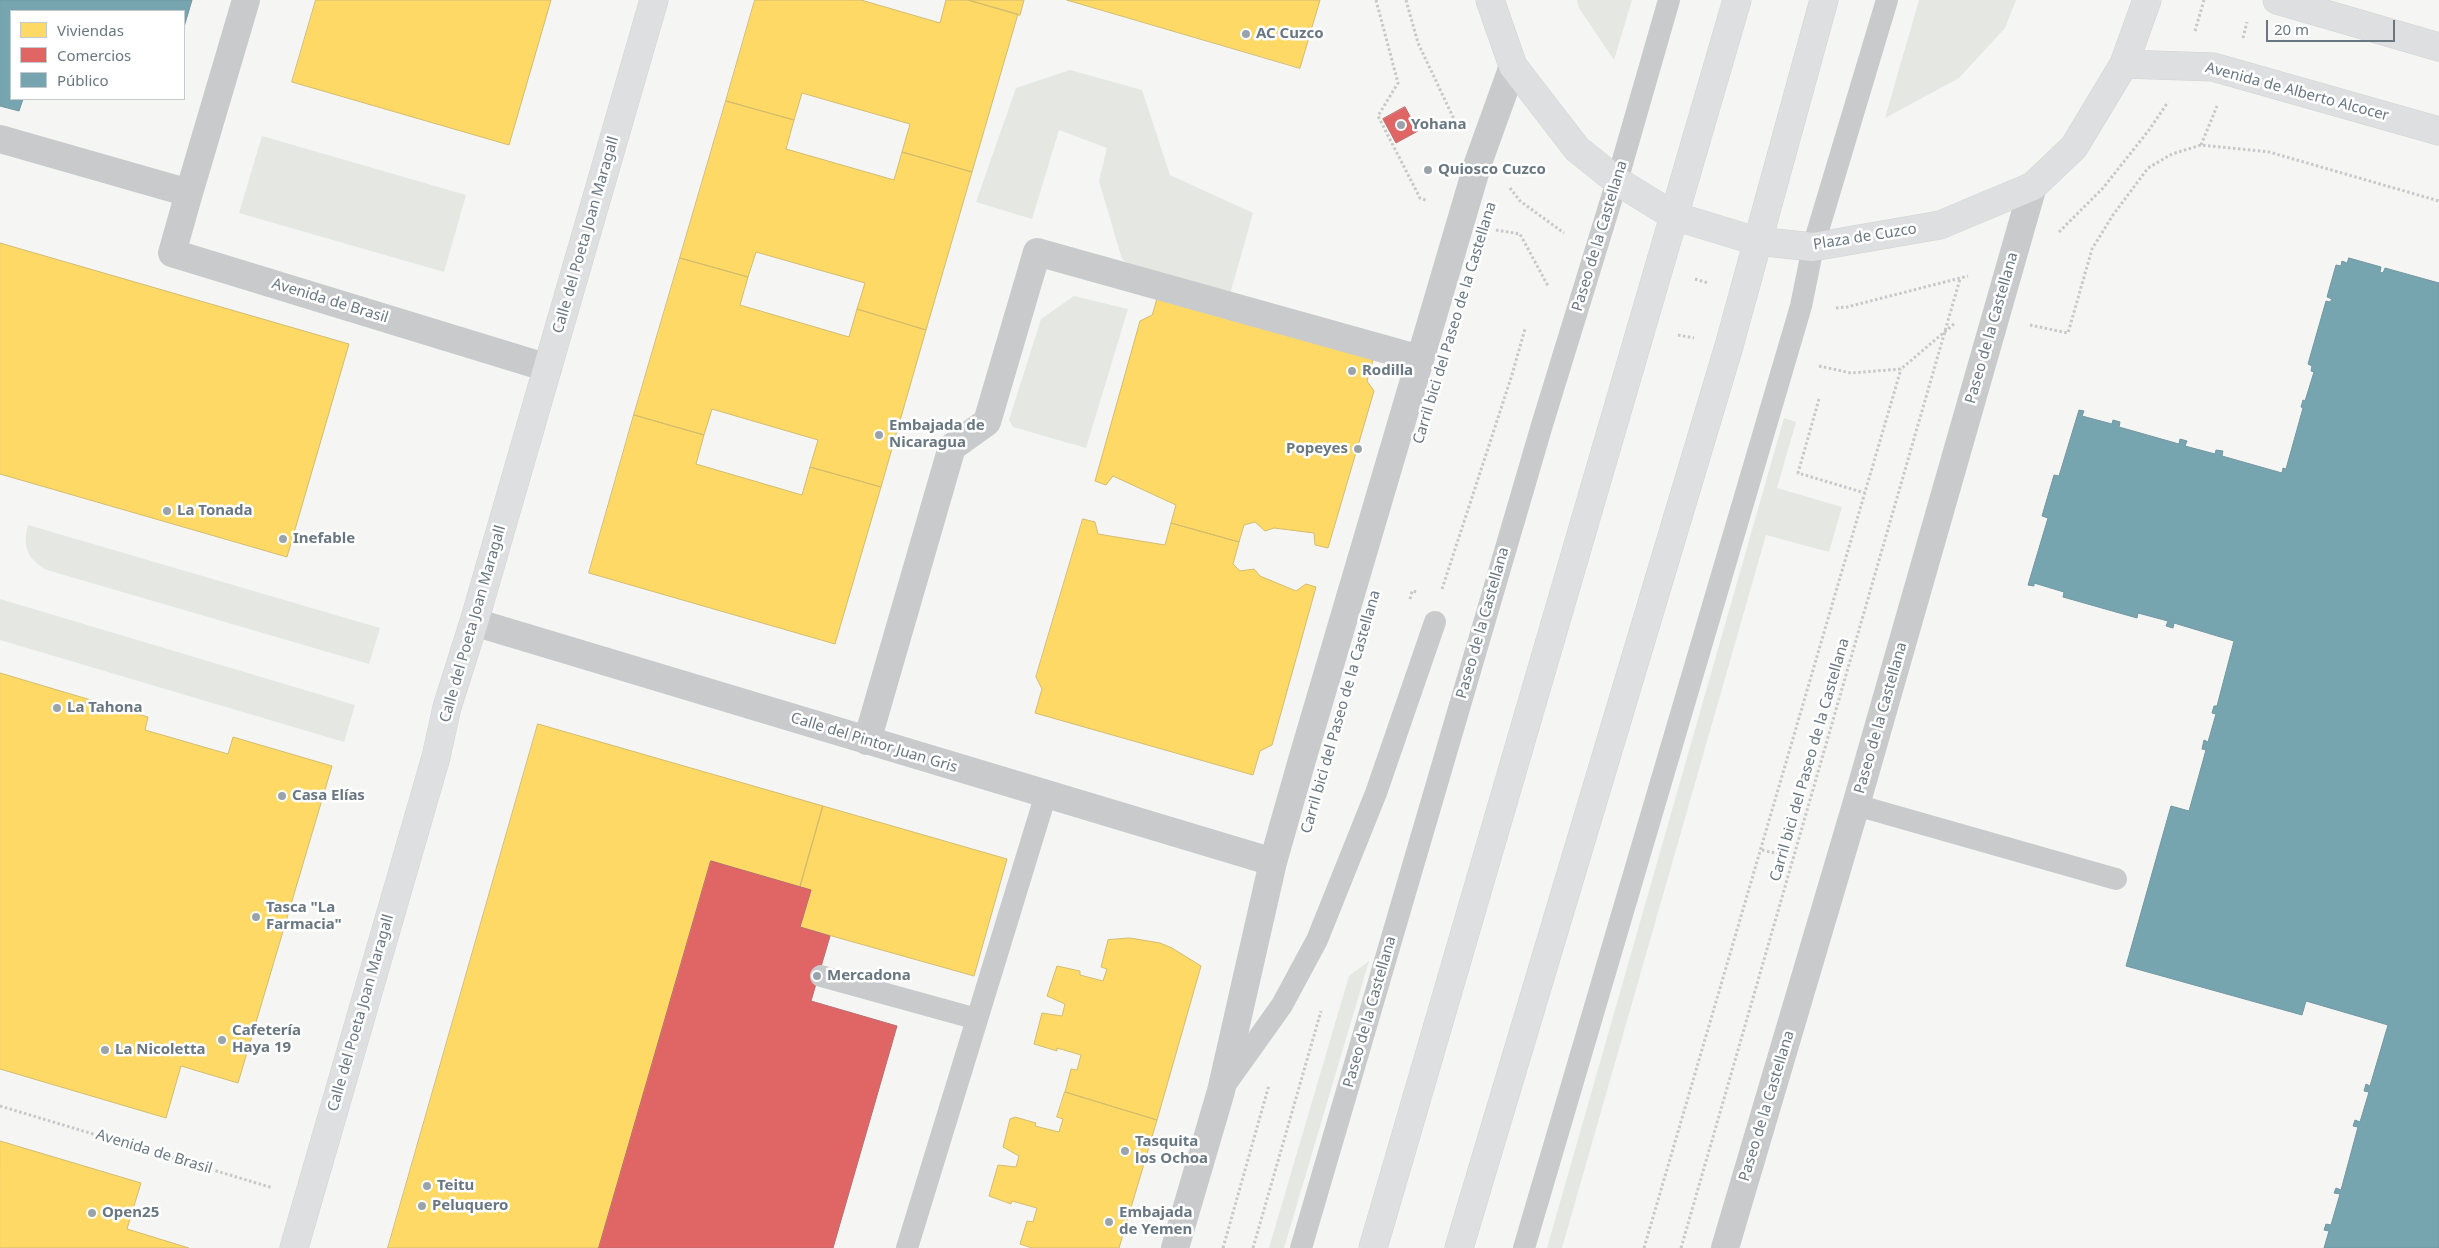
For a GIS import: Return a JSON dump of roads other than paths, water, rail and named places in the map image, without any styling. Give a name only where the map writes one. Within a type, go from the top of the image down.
[{"type":"main road","name":"Calle del Poeta Joan Maragall","points":[[294,1248],[436,757],[447,707],[474,622],[654,0]]},
{"type":"main road","name":"Plaza de Cuzco","points":[[1490,0],[1513,66],[1577,149],[1617,181],[1674,216],[1756,242],[1813,247],[1940,225],[2033,186],[2074,147],[2124,64],[2147,0]]},
{"type":"main road","points":[[1373,1248],[1737,0]]},
{"type":"main road","points":[[1459,1248],[1726,355],[1824,0]]},
{"type":"main road","points":[[2277,0],[2439,47]]},
{"type":"main road","name":"Avenida de Alberto Alcocer","points":[[2124,64],[2213,66],[2439,130]]},
{"type":"street","name":"Avenida de Brasil","points":[[246,0],[172,253],[548,368]]},
{"type":"street","points":[[1175,1248],[1221,1091],[1273,862],[1478,163],[1513,66]]},
{"type":"street","points":[[0,139],[189,193]]},
{"type":"street","name":"Paseo de la Castellana","points":[[1725,1248],[1856,805],[2033,186]]},
{"type":"street","points":[[867,741],[952,447],[987,422],[1037,252],[1420,359]]},
{"type":"street","name":"Calle del Pintor Juan Gris","points":[[474,622],[1273,862]]},
{"type":"lane","name":"Paseo de la Castellana","points":[[1302,1248],[1594,249],[1617,181],[1669,0]]},
{"type":"lane","points":[[1524,1248],[1801,306],[1813,247],[1886,0]]},
{"type":"lane","points":[[1221,1091],[1282,1005],[1317,940],[1376,793],[1435,622]]},
{"type":"lane","points":[[907,1248],[1046,794]]},
{"type":"lane","points":[[1856,805],[2116,879]]},
{"type":"lane","points":[[821,976],[978,1019]]},
{"type":"place","name":"AC Cuzco","points":[[1246,34]]},
{"type":"place","name":"Yohana","points":[[1401,125]]},
{"type":"place","name":"Quiosco Cuzco","points":[[1428,170]]},
{"type":"place","name":"Rodilla","points":[[1352,371]]},
{"type":"place","name":"Embajada de Nicaragua","points":[[879,435]]},
{"type":"place","name":"Popeyes","points":[[1358,449]]},
{"type":"place","name":"La Tonada","points":[[167,511]]},
{"type":"place","name":"Inefable","points":[[283,539]]},
{"type":"place","name":"La Tahona","points":[[57,708]]},
{"type":"place","name":"Casa Elías","points":[[282,796]]},
{"type":"place","name":"Tasca \"La Farmacia\"","points":[[256,917]]},
{"type":"place","name":"Mercadona","points":[[817,976]]},
{"type":"place","name":"Cafetería Haya 19","points":[[222,1040]]},
{"type":"place","name":"La Nicoletta","points":[[105,1050]]},
{"type":"place","name":"Tasquita los Ochoa","points":[[1125,1151]]},
{"type":"place","name":"Teitu","points":[[427,1186]]},
{"type":"place","name":"Peluquero","points":[[422,1206]]},
{"type":"place","name":"Open25","points":[[92,1213]]},
{"type":"place","name":"Embajada de Yemen","points":[[1109,1222]]}]
